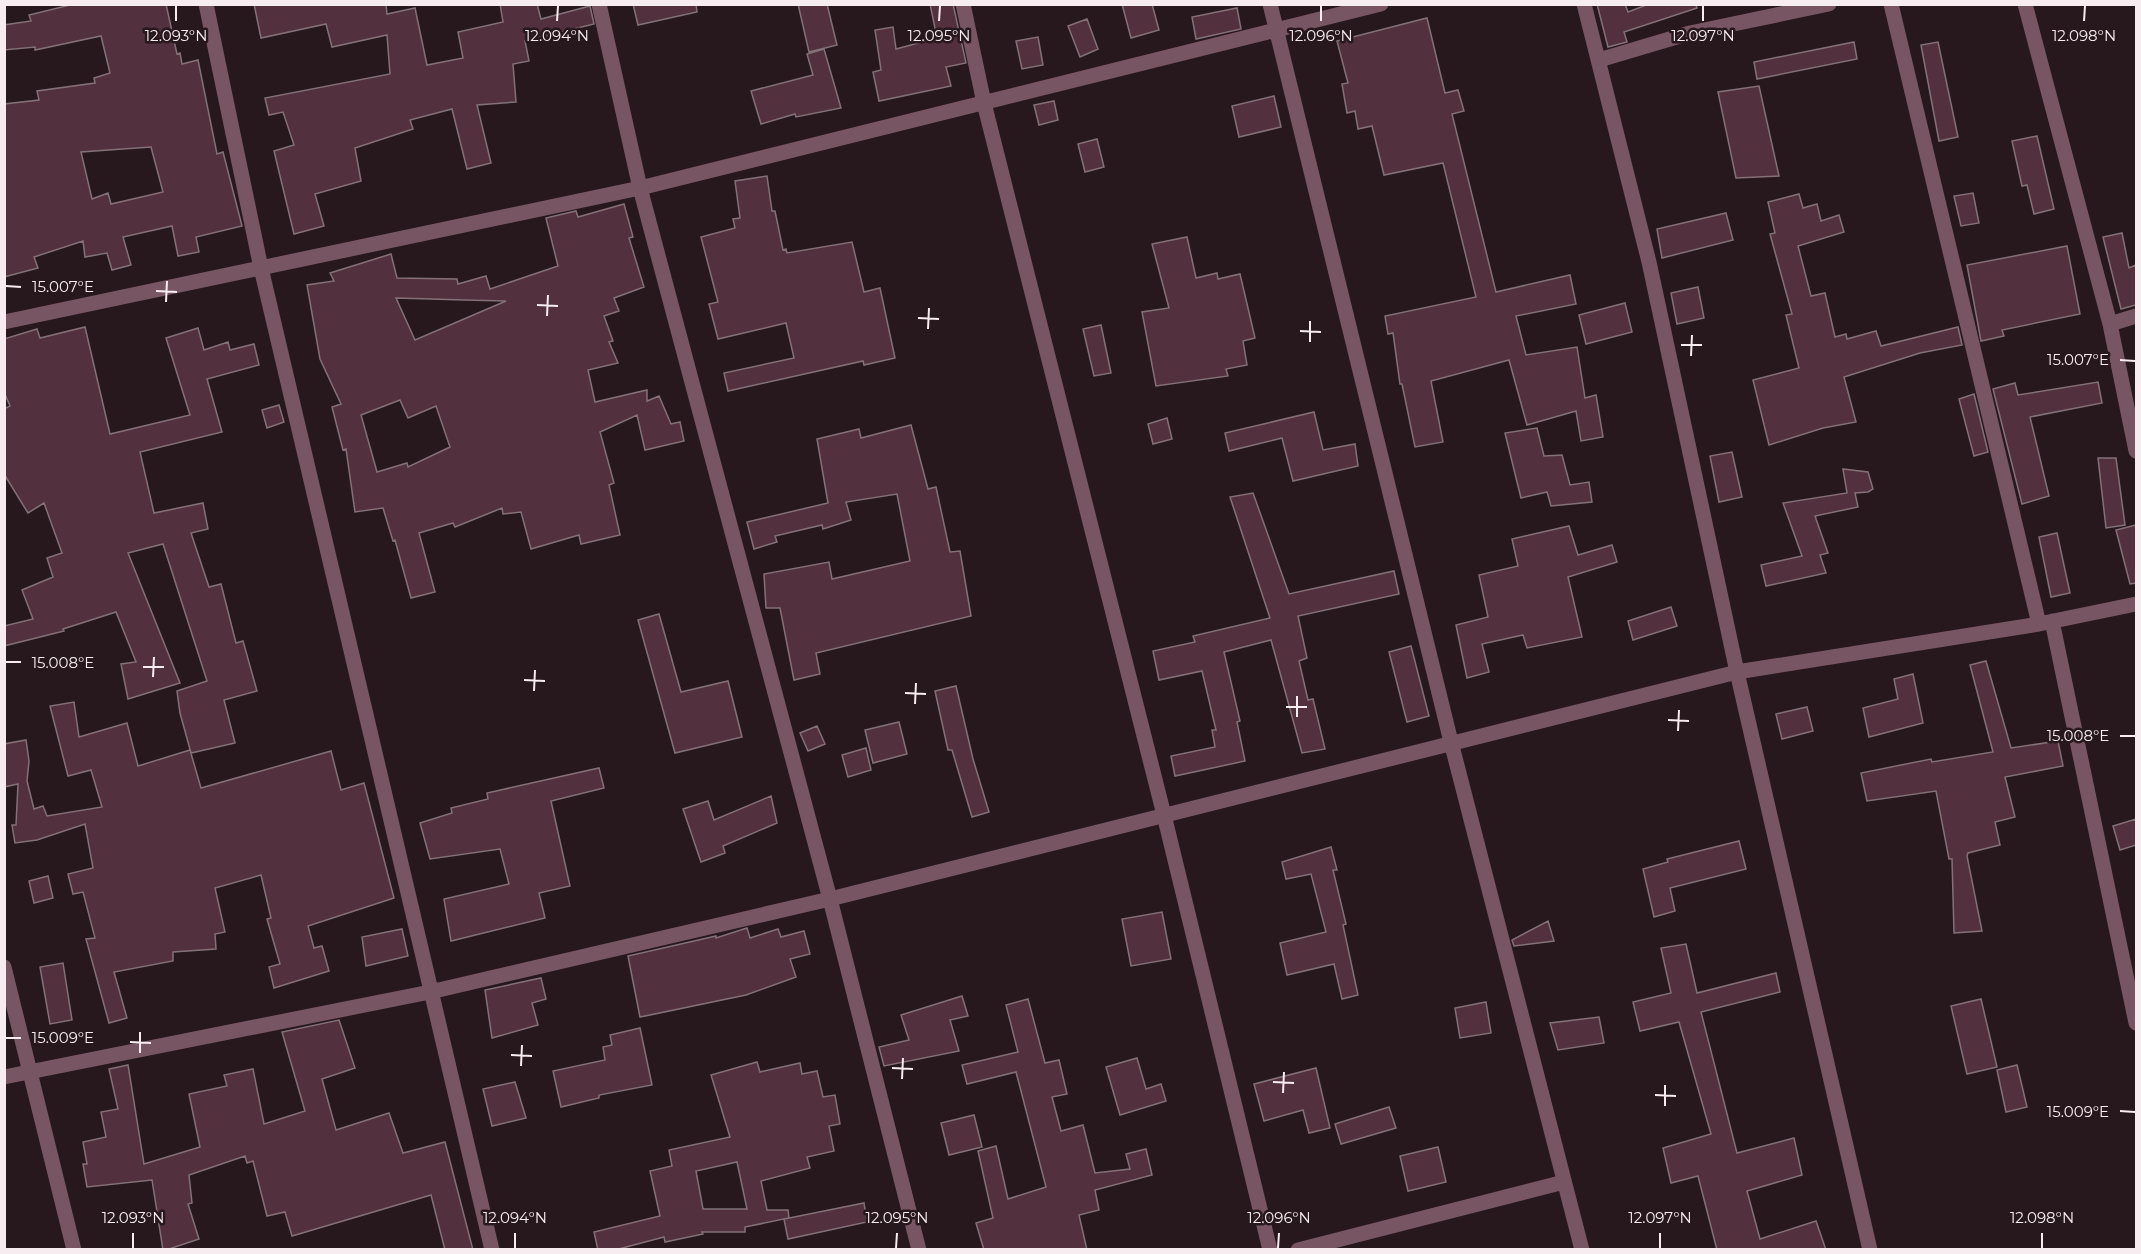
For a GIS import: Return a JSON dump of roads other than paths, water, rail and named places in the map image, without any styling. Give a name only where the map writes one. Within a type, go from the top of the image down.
[{"type":"street","points":[[206,4],[261,268],[492,1250]]},
{"type":"street","points":[[599,4],[640,188],[830,899],[919,1250]]},
{"type":"street","points":[[963,4],[984,103],[1164,815],[1270,1250]]},
{"type":"street","points":[[1270,4],[1451,742],[1582,1250]]},
{"type":"street","points":[[4,322],[640,188],[1381,4]]},
{"type":"street","points":[[1584,4],[1649,262],[1737,672],[1773,820],[1870,1250]]},
{"type":"street","points":[[1599,60],[1690,33],[1829,4]]},
{"type":"street","points":[[1891,4],[2046,622],[2136,1023]]},
{"type":"street","points":[[2025,4],[2110,324],[2136,451]]},
{"type":"street","points":[[2110,324],[2136,316]]},
{"type":"street","points":[[4,1077],[430,992],[830,899],[1737,672],[2046,622],[2136,604]]},
{"type":"street","points":[[4,967],[74,1250]]},
{"type":"street","points":[[1298,1250],[1564,1182]]}]
